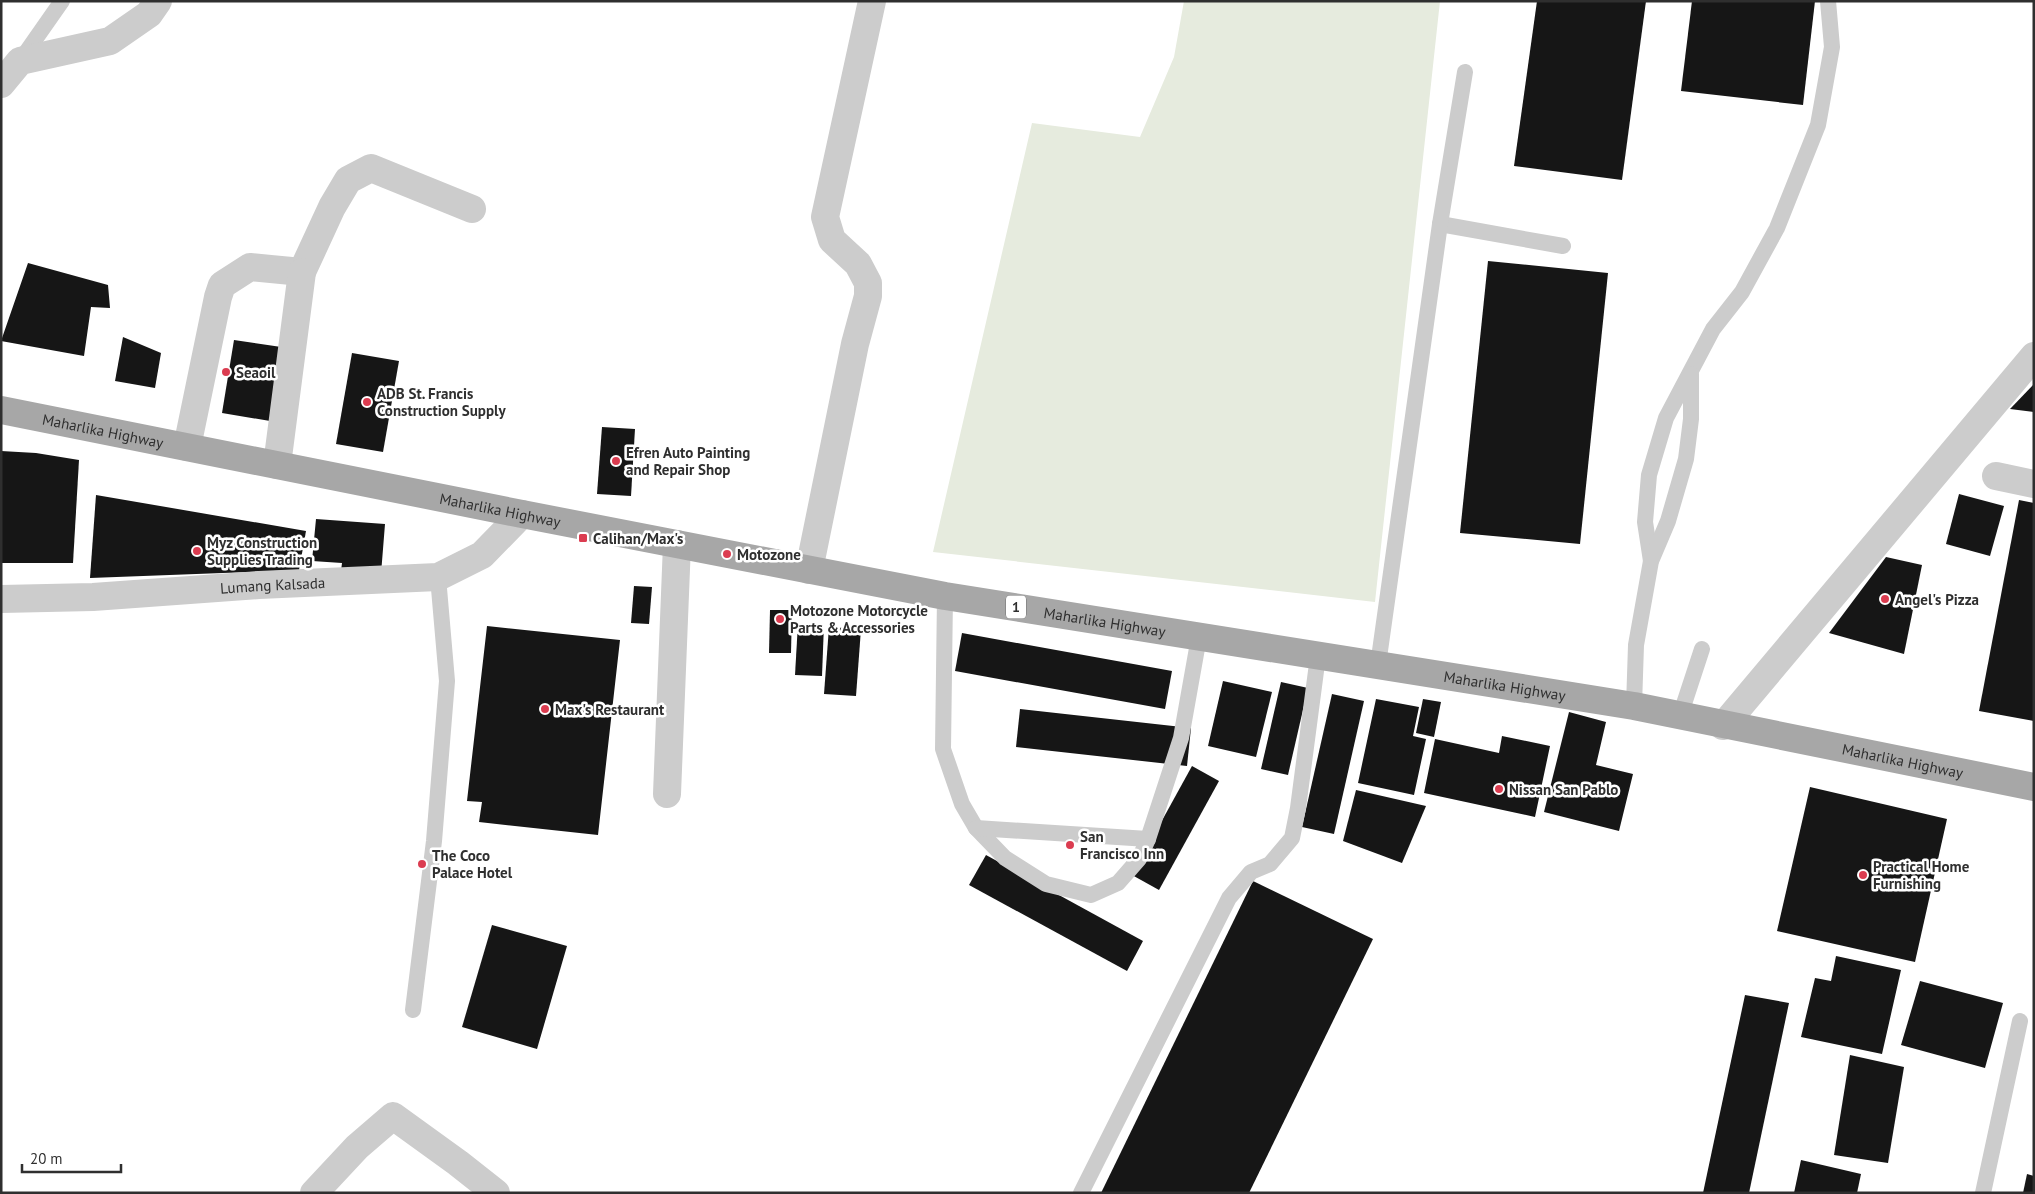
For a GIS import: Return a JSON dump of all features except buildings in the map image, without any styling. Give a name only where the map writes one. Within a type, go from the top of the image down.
[{"type":"main road","name":"Maharlika Highway","points":[[1,410],[945,596],[1634,706],[1723,726],[2034,787]]},
{"type":"street","points":[[1,84],[20,61],[110,41],[149,14],[158,1]]},
{"type":"street","points":[[809,570],[855,344],[868,296],[868,283],[858,264],[832,240],[825,217],[872,1]]},
{"type":"street","points":[[277,465],[302,272],[332,207],[348,180],[370,168],[472,209]]},
{"type":"street","points":[[187,447],[222,285],[250,267],[302,272]]},
{"type":"street","points":[[1723,726],[2034,356]]},
{"type":"street","points":[[1996,476],[2034,484]]},
{"type":"street","name":"Lumang Kalsada","points":[[1,599],[93,597],[259,585],[438,577],[482,555],[522,514]]},
{"type":"street","points":[[667,794],[677,544]]},
{"type":"street","points":[[314,1193],[357,1146],[393,1116],[496,1193]]},
{"type":"lane","points":[[20,61],[62,1]]},
{"type":"lane","points":[[1652,561],[1645,522],[1649,475],[1666,418],[1713,329],[1742,292],[1777,228],[1818,124],[1832,47],[1828,1]]},
{"type":"lane","points":[[1378,666],[1440,224],[1465,72]]},
{"type":"lane","points":[[1440,224],[1563,246]]},
{"type":"lane","points":[[1634,706],[1636,645],[1652,561],[1668,521],[1686,459],[1691,419],[1691,370]]},
{"type":"lane","points":[[413,1010],[434,841],[446,681],[438,577]]},
{"type":"lane","points":[[945,596],[943,749],[962,804],[976,828],[1005,858],[1046,884],[1091,895],[1118,883],[1139,859],[1148,839],[1181,738],[1199,637]]},
{"type":"lane","points":[[1680,716],[1702,649]]},
{"type":"lane","points":[[1081,1193],[1229,898],[1251,872],[1270,864],[1292,838],[1298,808],[1318,656]]},
{"type":"lane","points":[[976,828],[1148,839]]},
{"type":"lane","points":[[1983,1193],[2020,1021]]},
{"type":"shaded area","points":[[1184,1],[1440,1],[1375,602],[933,552],[1032,123],[1140,137],[1174,57]]},
{"type":"place","name":"Seaoil","points":[[226,372]]},
{"type":"place","name":"ADB St. Francis Construction Supply","points":[[367,402]]},
{"type":"place","name":"Efren Auto Painting and Repair Shop","points":[[616,461]]},
{"type":"place","name":"Calihan/Max's","points":[[583,538]]},
{"type":"place","name":"Myz Construction Supplies Trading","points":[[197,551]]},
{"type":"place","name":"Motozone","points":[[727,554]]},
{"type":"place","name":"Angel's Pizza","points":[[1885,599]]},
{"type":"place","name":"Motozone Motorcycle Parts & Accessories","points":[[780,619]]},
{"type":"place","name":"Max's Restaurant","points":[[545,709]]},
{"type":"place","name":"Nissan San Pablo","points":[[1499,789]]},
{"type":"place","name":"San Francisco Inn","points":[[1070,845]]},
{"type":"place","name":"The Coco Palace Hotel","points":[[422,864]]},
{"type":"place","name":"Practical Home Furnishing","points":[[1863,875]]}]
